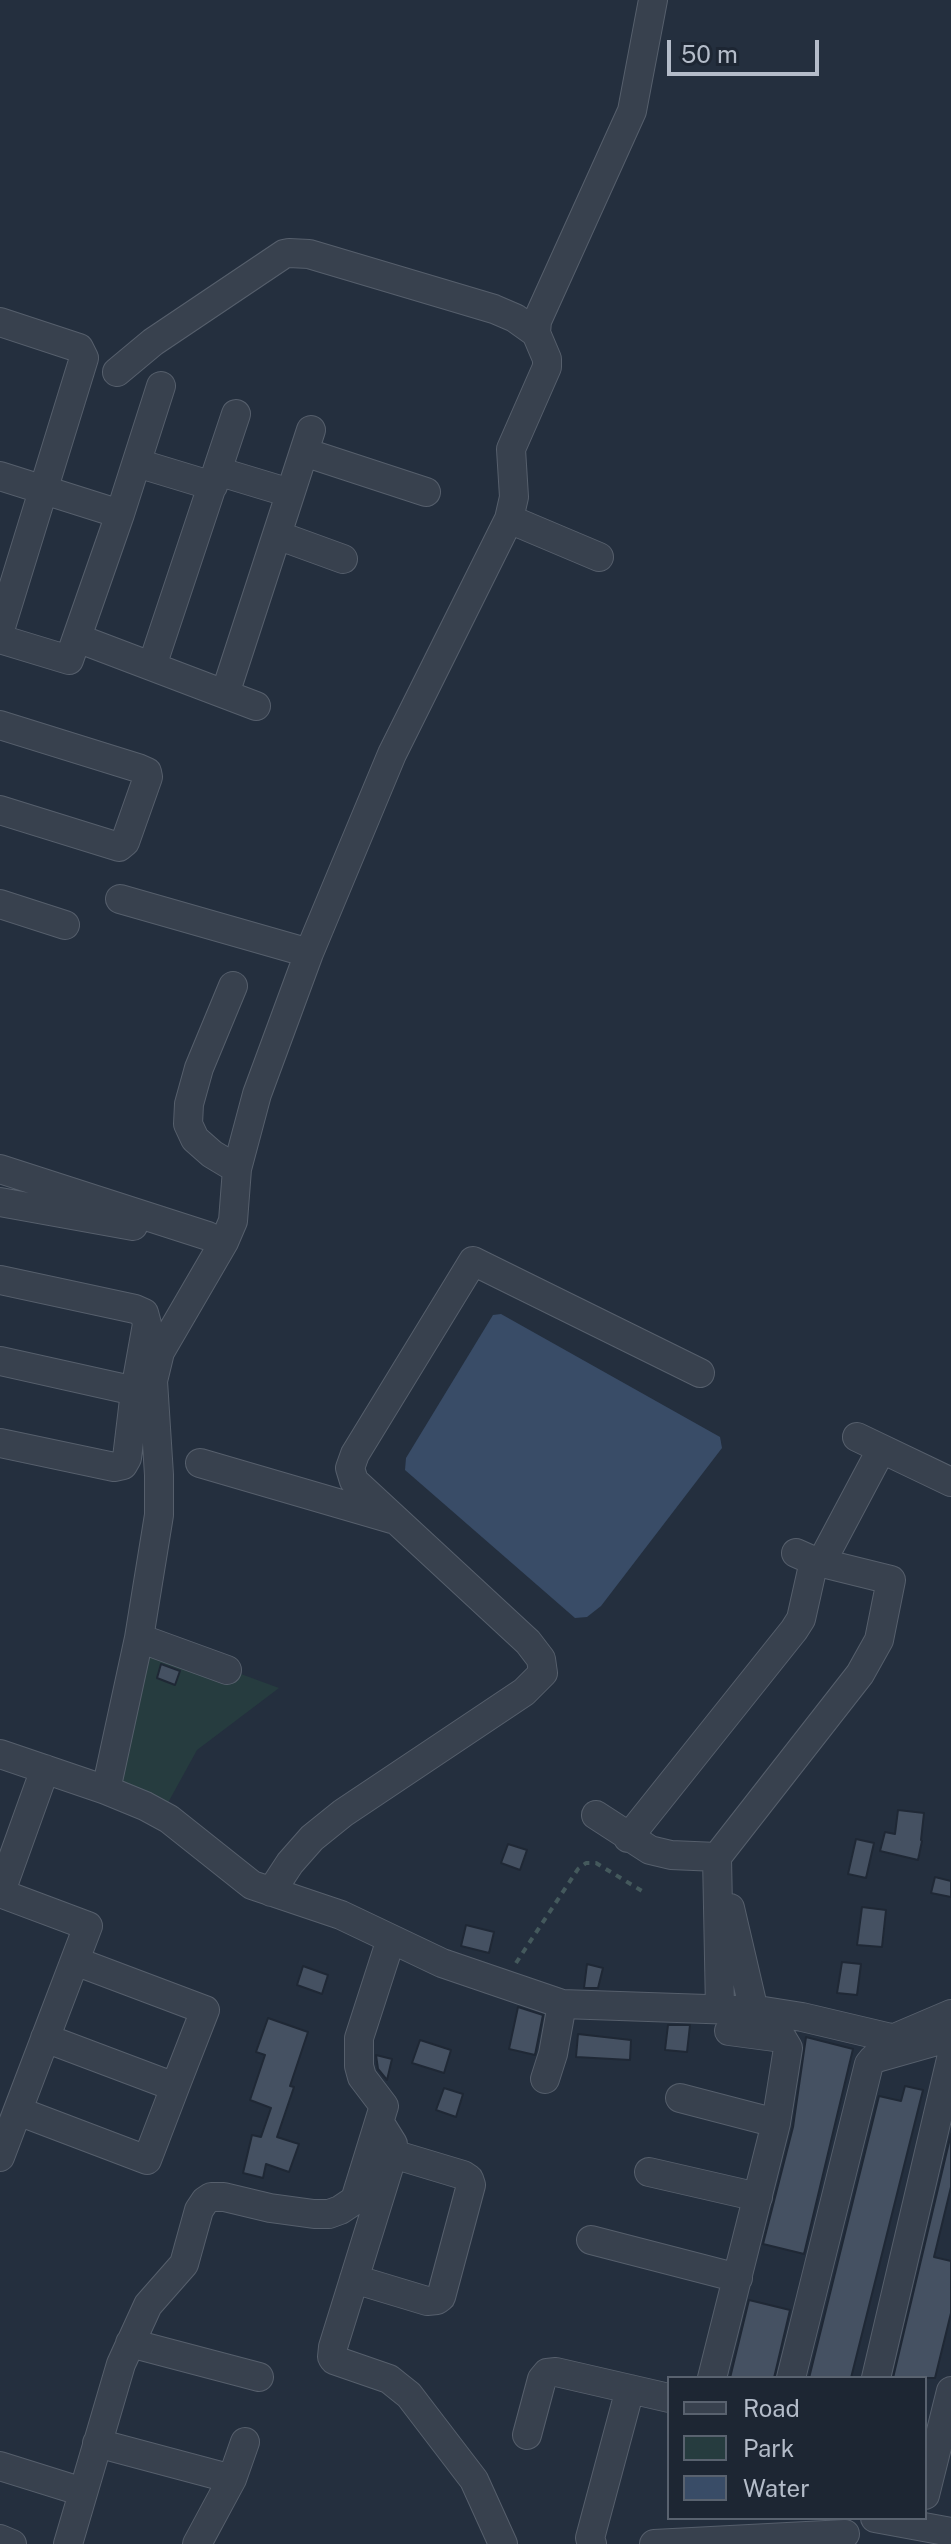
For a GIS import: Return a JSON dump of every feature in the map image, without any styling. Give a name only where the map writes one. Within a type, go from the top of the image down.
[{"type":"street","points":[[106,1790],[139,1638],[159,1515],[153,1381],[160,1352],[233,1221],[237,1169],[257,1094],[309,953],[392,754],[509,519],[514,497],[511,449],[547,367],[547,359],[536,333],[537,321],[632,111],[653,0]]},
{"type":"street","points":[[117,372],[153,342],[289,253],[309,254],[494,309],[515,318],[536,333]]},
{"type":"street","points":[[0,630],[84,358],[79,348],[2,331]]},
{"type":"street","points":[[0,639],[68,661],[161,386]]},
{"type":"street","points":[[152,666],[236,414]]},
{"type":"street","points":[[225,694],[307,441],[426,492]]},
{"type":"street","points":[[137,463],[290,493]]},
{"type":"street","points":[[0,476],[120,514]]},
{"type":"street","points":[[509,519],[599,557]]},
{"type":"street","points":[[277,535],[343,559]]},
{"type":"street","points":[[77,638],[256,706]]},
{"type":"street","points":[[0,725],[138,768],[147,772],[148,777],[125,842],[119,847],[0,810]]},
{"type":"street","points":[[120,899],[309,953]]},
{"type":"street","points":[[0,904],[65,925]]},
{"type":"street","points":[[233,986],[199,1068],[189,1104],[188,1124],[195,1139],[237,1169]]},
{"type":"street","points":[[0,1169],[208,1236]]},
{"type":"street","points":[[0,1202],[128,1226],[166,1222]]},
{"type":"street","points":[[271,1892],[290,1863],[312,1838],[343,1813],[524,1692],[543,1673],[541,1659],[528,1642],[354,1481],[350,1468],[355,1454],[473,1261],[700,1373]]},
{"type":"street","points":[[0,1280],[135,1309],[144,1313],[147,1324],[127,1458],[123,1465],[114,1467],[0,1443]]},
{"type":"street","points":[[0,1361],[135,1391]]},
{"type":"street","points":[[628,1838],[801,1619],[810,1559],[869,1444],[951,1482]]},
{"type":"street","points":[[200,1463],[397,1520]]},
{"type":"street","points":[[725,2020],[717,1857],[860,1674],[879,1640],[891,1580],[810,1559]]},
{"type":"street","points":[[139,1638],[227,1670]]},
{"type":"street","points":[[0,1754],[106,1790],[169,1819],[252,1885],[341,1915],[442,1963],[501,1985],[562,2004],[725,2020],[782,2038],[787,2043],[776,2123],[713,2376]]},
{"type":"street","points":[[0,2157],[88,1926],[0,1893],[45,1769]]},
{"type":"street","points":[[596,1815],[650,1850],[671,1855],[717,1857]]},
{"type":"street","points":[[717,1857],[754,2011]]},
{"type":"street","points":[[68,2544],[121,2364],[148,2305],[184,2264],[199,2210],[205,2201],[211,2197],[224,2197],[293,2212],[329,2214],[355,2200],[384,2106],[362,2077],[359,2038],[391,1939]]},
{"type":"street","points":[[18,2111],[147,2160],[205,2010],[75,1961]]},
{"type":"street","points":[[545,2079],[562,2004]]},
{"type":"street","points":[[725,2020],[754,2011],[802,2017],[891,2038],[951,2014]]},
{"type":"street","points":[[791,2376],[869,2064],[873,2059],[951,2037]]},
{"type":"street","points":[[45,2038],[175,2087]]},
{"type":"street","points":[[876,2376],[951,2059]]},
{"type":"street","points":[[680,2098],[776,2123]]},
{"type":"street","points":[[380,2123],[393,2144],[393,2154],[332,2351],[334,2360],[389,2379],[409,2395],[474,2480],[503,2544]]},
{"type":"street","points":[[354,2279],[427,2301],[441,2297],[471,2185],[469,2179],[393,2154]]},
{"type":"street","points":[[649,2172],[758,2197]]},
{"type":"street","points":[[591,2240],[738,2278]]},
{"type":"street","points":[[130,2343],[259,2377]]},
{"type":"street","points":[[527,2435],[542,2379],[547,2373],[556,2372],[667,2398]]},
{"type":"street","points":[[592,2544],[590,2538],[630,2389]]},
{"type":"street","points":[[927,2487],[951,2391]]},
{"type":"street","points":[[197,2544],[232,2479],[245,2442]]},
{"type":"street","points":[[97,2443],[232,2479]]},
{"type":"street","points":[[0,2466],[83,2492]]},
{"type":"street","points":[[896,2520],[918,2522],[951,2532]]},
{"type":"street","points":[[668,2535],[845,2532]]},
{"type":"street","points":[[0,2539],[12,2544]]},
{"type":"path","points":[[501,1985],[581,1865],[596,1863],[642,1891]]},
{"type":"green space","points":[[135,1635],[279,1688],[197,1750],[164,1810],[103,1786]]},
{"type":"water","points":[[501,1314],[720,1437],[722,1448],[601,1606],[587,1617],[575,1618],[405,1470],[406,1458],[493,1315]]},
{"type":"building","points":[[161,1664],[180,1671],[175,1685],[157,1678]]},
{"type":"building","points":[[898,1810],[924,1813],[918,1860],[880,1851],[885,1832],[895,1834]]},
{"type":"building","points":[[856,1839],[874,1843],[866,1878],[848,1874]]},
{"type":"building","points":[[508,1844],[527,1850],[520,1870],[501,1863]]},
{"type":"building","points":[[935,1877],[951,1881],[951,1897],[931,1893]]},
{"type":"building","points":[[862,1907],[886,1910],[882,1947],[857,1945]]},
{"type":"building","points":[[466,1925],[494,1932],[489,1953],[461,1946]]},
{"type":"building","points":[[842,1962],[861,1964],[857,1995],[837,1993]]},
{"type":"building","points":[[587,1964],[603,1968],[598,1988],[584,1988]]},
{"type":"building","points":[[303,1966],[328,1975],[322,1994],[297,1985]]},
{"type":"building","points":[[518,2007],[543,2015],[535,2055],[509,2049]]},
{"type":"building","points":[[268,2018],[308,2032],[277,2137],[299,2144],[289,2172],[266,2164],[263,2178],[243,2173],[252,2135],[261,2137],[271,2108],[250,2100],[265,2055],[256,2052]]},
{"type":"building","points":[[668,2025],[690,2025],[687,2052],[665,2050]]},
{"type":"building","points":[[578,2034],[631,2040],[630,2060],[576,2057]]},
{"type":"building","points":[[806,2037],[853,2049],[804,2254],[763,2244],[793,2127]]},
{"type":"building","points":[[420,2040],[451,2050],[444,2073],[412,2063]]},
{"type":"building","points":[[376,2055],[392,2059],[387,2080],[378,2069]]},
{"type":"building","points":[[905,2086],[923,2090],[852,2376],[809,2376],[879,2096],[901,2101]]},
{"type":"building","points":[[444,2088],[463,2094],[456,2117],[436,2110]]},
{"type":"building","points":[[951,2134],[951,2187],[934,2257],[951,2261],[951,2313],[935,2378],[893,2376]]},
{"type":"building","points":[[749,2300],[790,2310],[774,2376],[730,2376]]}]
